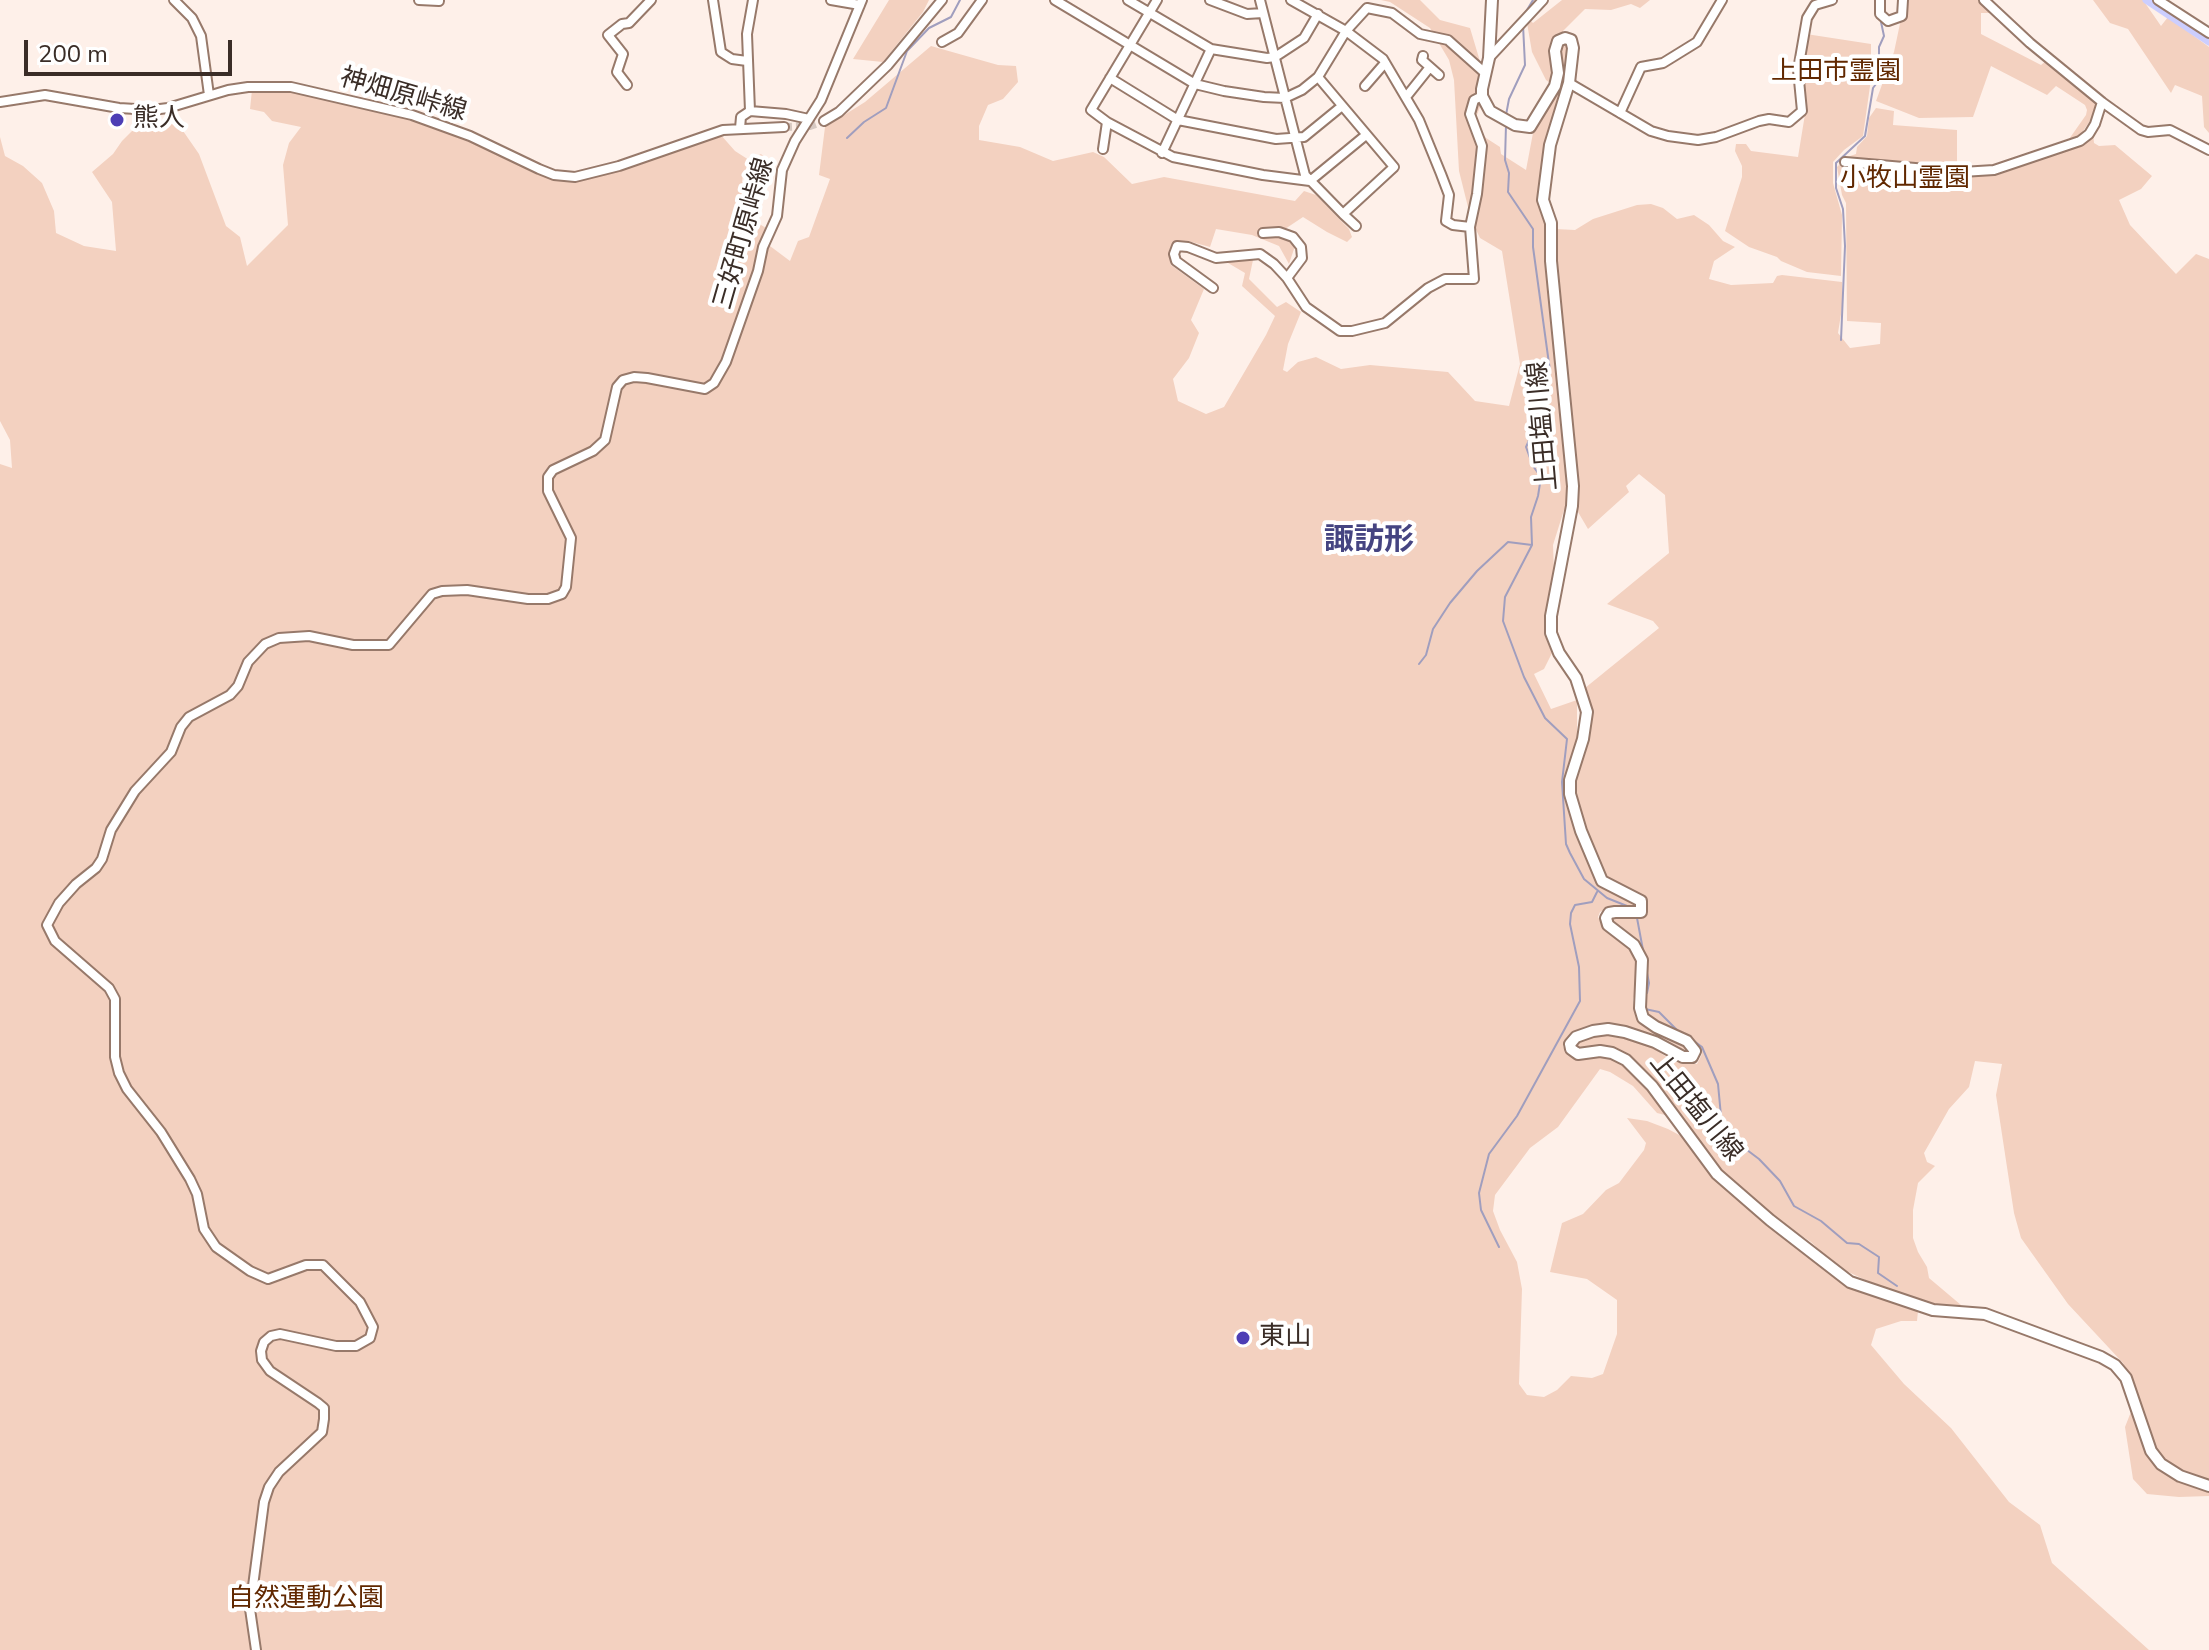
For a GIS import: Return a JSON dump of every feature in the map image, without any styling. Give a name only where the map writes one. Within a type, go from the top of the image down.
[{"type":"main road","points":[[1482,96],[1489,58],[1492,0]]},
{"type":"main road","name":"上田塩川線","points":[[1482,96],[1490,111],[1515,125],[1530,127],[1555,86],[1558,73],[1556,45],[1565,38],[1571,40],[1569,83],[1550,145],[1543,200],[1551,223],[1551,261],[1573,486],[1570,519],[1551,616],[1551,633],[1559,653],[1576,678],[1587,712],[1583,739],[1570,780],[1570,794],[1581,831],[1602,881],[1641,901],[1641,912],[1609,913],[1606,918],[1608,925],[1634,945],[1642,960],[1640,1008],[1643,1018],[1687,1041],[1695,1051],[1692,1057],[1683,1057],[1655,1042],[1608,1029],[1576,1037],[1570,1044],[1571,1049],[1578,1054],[1612,1053],[1626,1060],[1652,1086],[1717,1174],[1850,1282],[1933,1310],[1985,1314],[2115,1365],[2126,1378],[2151,1451],[2161,1464],[2180,1476],[2209,1486]]},
{"type":"street","points":[[174,0],[192,18],[201,36],[209,95]]},
{"type":"street","points":[[419,0],[439,1]]},
{"type":"street","points":[[627,85],[617,72],[623,54],[608,35],[622,24],[629,23],[651,0]]},
{"type":"street","points":[[713,0],[721,52],[732,59],[747,61]]},
{"type":"street","points":[[750,111],[747,34],[753,0]]},
{"type":"street","points":[[831,0],[861,3]]},
{"type":"street","points":[[824,121],[839,112],[888,65],[942,0]]},
{"type":"street","points":[[942,42],[958,33],[982,0]]},
{"type":"street","points":[[1055,0],[1195,84],[1264,97],[1285,98],[1318,77],[1346,31],[1363,10],[1383,10],[1398,16],[1420,34],[1454,44],[1485,73]]},
{"type":"street","points":[[1128,0],[1211,49],[1275,57],[1304,38],[1318,14]]},
{"type":"street","points":[[1157,0],[1091,110],[1107,122],[1162,153],[1186,160],[1310,181],[1366,135]]},
{"type":"street","points":[[1210,0],[1247,14],[1263,13]]},
{"type":"street","points":[[1260,0],[1305,175],[1356,226]]},
{"type":"street","points":[[1291,0],[1346,31],[1385,63],[1419,120],[1449,195],[1446,221],[1470,227]]},
{"type":"street","points":[[1489,58],[1543,0]]},
{"type":"street","points":[[1620,113],[1641,67],[1663,63],[1697,42],[1722,0]]},
{"type":"street","points":[[1569,83],[1651,131],[1698,140],[1716,137],[1759,121],[1792,121],[1802,111],[1798,70],[1807,18],[1815,5],[1832,0]]},
{"type":"street","points":[[1880,0],[1880,14],[1888,21],[1902,16],[1903,0]]},
{"type":"street","points":[[1984,0],[2030,43],[2141,130],[2170,130],[2209,150]]},
{"type":"street","points":[[2158,0],[2209,33]]},
{"type":"street","name":"三好町原峠線","points":[[256,1650],[250,1609],[264,1502],[279,1472],[322,1432],[324,1419],[324,1408],[270,1371],[262,1360],[264,1342],[280,1334],[336,1346],[356,1346],[370,1338],[373,1327],[360,1302],[323,1265],[306,1265],[268,1279],[250,1271],[216,1247],[204,1229],[197,1194],[190,1179],[119,1073],[115,1057],[115,999],[109,988],[55,941],[47,925],[59,903],[96,868],[111,830],[135,791],[171,752],[181,727],[201,709],[230,695],[256,651],[279,638],[309,636],[353,645],[389,645],[432,594],[442,591],[467,590],[528,599],[548,599],[562,594],[566,587],[571,538],[548,491],[548,477],[553,470],[593,451],[605,440],[617,387],[623,380],[647,378],[705,389],[714,383],[726,362],[758,271],[763,247],[777,216],[782,170],[839,60],[861,3]]},
{"type":"street","points":[[1162,153],[1211,49]]},
{"type":"street","points":[[1423,56],[1422,60],[1439,75]]},
{"type":"street","points":[[1365,86],[1385,63]]},
{"type":"street","points":[[1406,97],[1430,67]]},
{"type":"street","points":[[1318,77],[1394,167],[1343,214]]},
{"type":"street","points":[[1110,78],[1178,120],[1276,139],[1304,137],[1342,106]]},
{"type":"street","name":"神畑原峠線","points":[[0,102],[45,95],[119,108],[152,110],[248,87],[291,87],[345,97],[436,123],[546,172],[575,177],[619,166],[702,136],[740,128],[784,127]]},
{"type":"street","points":[[1213,288],[1176,261],[1174,254],[1177,246],[1216,258],[1260,254],[1287,278],[1306,307],[1340,331],[1385,323],[1428,288],[1445,279],[1474,279],[1470,227],[1482,146],[1470,109],[1474,100],[1482,96]]},
{"type":"street","points":[[1845,162],[1962,172],[1994,170],[2080,141],[2095,124],[2102,102]]},
{"type":"street","points":[[740,128],[741,117],[750,111],[809,119]]},
{"type":"street","points":[[1103,149],[1107,122]]},
{"type":"street","points":[[1263,233],[1279,232],[1293,237],[1301,247],[1302,258],[1287,278]]},
{"type":"green space","points":[[889,0],[929,0],[883,62],[853,59]]},
{"type":"green space","name":"自然運動公園","points":[[1381,0],[1420,0],[1440,20],[1470,28],[1482,68],[1480,107],[1475,120],[1477,126],[1486,138],[1500,147],[1501,154],[1526,170],[1533,133],[1557,88],[1546,80],[1532,52],[1527,23],[1530,20],[1533,23],[1562,0],[1650,0],[1640,8],[1631,4],[1611,10],[1585,9],[1563,31],[1570,59],[1546,160],[1568,507],[1564,510],[1553,545],[1554,571],[1544,620],[1545,636],[1552,653],[1544,669],[1534,674],[1551,709],[1577,700],[1577,738],[1566,781],[1567,799],[1593,872],[1636,904],[1636,908],[1608,908],[1598,917],[1604,928],[1618,936],[1635,957],[1638,981],[1633,1000],[1634,1011],[1638,1019],[1688,1046],[1691,1056],[1635,1033],[1575,1033],[1566,1039],[1563,1046],[1568,1056],[1602,1053],[1628,1066],[1667,1110],[1665,1115],[1657,1113],[1633,1086],[1600,1069],[1558,1127],[1530,1148],[1495,1195],[1493,1211],[1517,1262],[1522,1289],[1519,1384],[1527,1395],[1544,1397],[1557,1390],[1571,1376],[1592,1378],[1603,1374],[1617,1334],[1617,1300],[1587,1279],[1550,1272],[1562,1223],[1583,1214],[1606,1190],[1619,1183],[1644,1150],[1646,1143],[1627,1118],[1668,1129],[1683,1137],[1715,1176],[1765,1223],[1832,1272],[1854,1285],[1918,1311],[1917,1321],[1901,1321],[1876,1329],[1871,1345],[1904,1384],[1951,1428],[2009,1502],[2040,1525],[2052,1563],[2149,1650],[0,1650],[0,464],[12,468],[10,440],[0,421],[0,137],[5,156],[23,166],[42,183],[54,211],[56,233],[84,246],[116,251],[112,202],[92,172],[144,119],[162,120],[181,128],[199,154],[226,226],[240,237],[247,266],[288,225],[283,165],[289,143],[301,127],[272,121],[264,112],[250,109],[252,90],[270,88],[308,94],[412,118],[571,178],[720,134],[735,151],[749,160],[761,154],[766,159],[758,167],[755,178],[743,175],[742,182],[757,189],[753,220],[766,228],[762,240],[790,261],[798,241],[809,237],[830,179],[819,175],[825,127],[865,102],[931,46],[998,65],[1016,66],[1018,82],[1003,99],[988,105],[979,126],[979,140],[1020,147],[1053,161],[1093,152],[1104,157],[1132,184],[1164,177],[1295,201],[1304,191],[1316,195],[1349,229],[1352,237],[1347,242],[1303,217],[1285,229],[1295,246],[1289,264],[1279,246],[1252,235],[1216,229],[1210,247],[1188,241],[1173,242],[1169,251],[1171,265],[1204,289],[1191,320],[1199,333],[1189,358],[1173,379],[1178,401],[1206,414],[1224,407],[1266,335],[1275,316],[1242,286],[1245,273],[1223,260],[1253,260],[1249,279],[1277,307],[1286,302],[1301,312],[1288,344],[1283,370],[1287,372],[1298,362],[1316,357],[1341,369],[1370,365],[1448,372],[1475,401],[1509,406],[1520,364],[1502,251],[1480,238],[1471,219],[1459,171],[1454,80],[1449,60],[1430,28],[1390,2]]},
{"type":"green space","points":[[1905,0],[1992,0],[1994,13],[1981,13],[1981,34],[2041,65],[2047,60],[2096,102],[2096,112],[2081,134],[2067,142],[2086,115],[2085,105],[2056,86],[2047,95],[1991,66],[1973,117],[1919,118],[1876,101],[1894,52]]},
{"type":"green space","points":[[2093,0],[2143,0],[2161,26],[2168,17],[2209,47],[2209,133],[2204,127],[2202,96],[2175,85],[2171,93],[2128,29],[2110,23]]},
{"type":"green space","name":"上田市霊園","points":[[1806,34],[1871,44],[1871,79],[1863,136],[1833,162],[1833,183],[1842,215],[1841,276],[1807,272],[1749,247],[1725,231],[1742,177],[1736,144],[1746,144],[1751,151],[1798,157],[1807,102],[1801,72]]},
{"type":"green space","name":"小牧山霊園","points":[[1876,108],[1894,111],[1893,125],[1957,130],[1957,168],[1964,174],[1993,173],[2093,133],[2094,143],[2099,146],[2115,145],[2152,176],[2141,189],[2119,200],[2130,225],[2176,274],[2196,254],[2209,259],[2209,1496],[2147,1494],[2133,1479],[2125,1427],[2138,1394],[2123,1363],[2068,1304],[2021,1238],[2014,1213],[1996,1095],[2002,1064],[1975,1061],[1969,1087],[1949,1109],[1924,1153],[1927,1162],[1935,1166],[1918,1183],[1913,1210],[1913,1238],[1929,1278],[1961,1305],[1934,1305],[1886,1290],[1836,1266],[1811,1242],[1773,1217],[1721,1172],[1655,1082],[1628,1056],[1612,1047],[1602,1045],[1579,1050],[1575,1045],[1585,1038],[1608,1031],[1644,1042],[1681,1063],[1697,1064],[1702,1054],[1695,1042],[1648,1019],[1642,1006],[1647,980],[1646,957],[1638,943],[1611,923],[1610,917],[1640,917],[1641,897],[1607,880],[1583,826],[1574,794],[1588,698],[1585,688],[1659,628],[1653,621],[1607,604],[1669,553],[1665,495],[1639,474],[1626,486],[1629,492],[1588,529],[1578,512],[1579,492],[1553,260],[1555,229],[1575,230],[1593,219],[1637,205],[1651,204],[1663,208],[1677,219],[1694,215],[1709,225],[1723,241],[1735,247],[1714,261],[1709,279],[1731,285],[1773,283],[1777,276],[1782,275],[1842,282],[1838,333],[1850,348],[1880,344],[1881,323],[1847,321],[1846,203],[1837,167],[1847,157],[1856,154],[1857,147],[1867,136],[1869,118]]},
{"type":"waterway","points":[[847,138],[886,108],[907,51],[929,28],[951,17],[960,0]]},
{"type":"waterway","points":[[1524,15],[1533,0]]},
{"type":"waterway","points":[[2146,0],[2209,42]]},
{"type":"waterway","points":[[1841,340],[1845,246],[1843,209],[1836,188],[1836,163],[1865,136],[1873,88],[1879,80],[1879,47],[1884,36],[1881,22]]},
{"type":"waterway","points":[[1506,115],[1509,99],[1525,65],[1523,25]]},
{"type":"waterway","points":[[1506,125],[1508,192],[1533,229],[1550,371],[1548,398],[1526,447],[1541,477],[1531,517],[1532,545],[1505,597],[1503,621],[1524,677],[1545,718],[1567,739],[1562,782],[1566,844],[1570,853],[1584,879],[1607,898],[1632,908]]},
{"type":"waterway","points":[[1419,664],[1426,655],[1433,629],[1477,571],[1508,542],[1532,545]]},
{"type":"waterway","points":[[1499,1247],[1481,1210],[1479,1193],[1489,1154],[1517,1116],[1580,1001],[1579,967],[1570,924],[1571,913],[1575,905],[1592,902],[1597,892]]},
{"type":"waterway","points":[[1637,918],[1643,950]]},
{"type":"waterway","points":[[1646,968],[1647,993]]},
{"type":"waterway","points":[[1645,1009],[1659,1012],[1678,1031]]},
{"type":"waterway","points":[[1690,1038],[1702,1047],[1718,1084],[1721,1116],[1731,1138],[1759,1159],[1780,1181],[1794,1206],[1821,1221],[1847,1243],[1859,1244],[1879,1257],[1878,1273],[1897,1286]]},
{"type":"tunnel","points":[[784,127],[810,126],[824,121]]},
{"type":"place","name":"熊人","points":[[117,120]]},
{"type":"place","name":"東山","points":[[1243,1338]]},
{"type":"district","name":"諏訪形","points":[[1369,542]]}]
